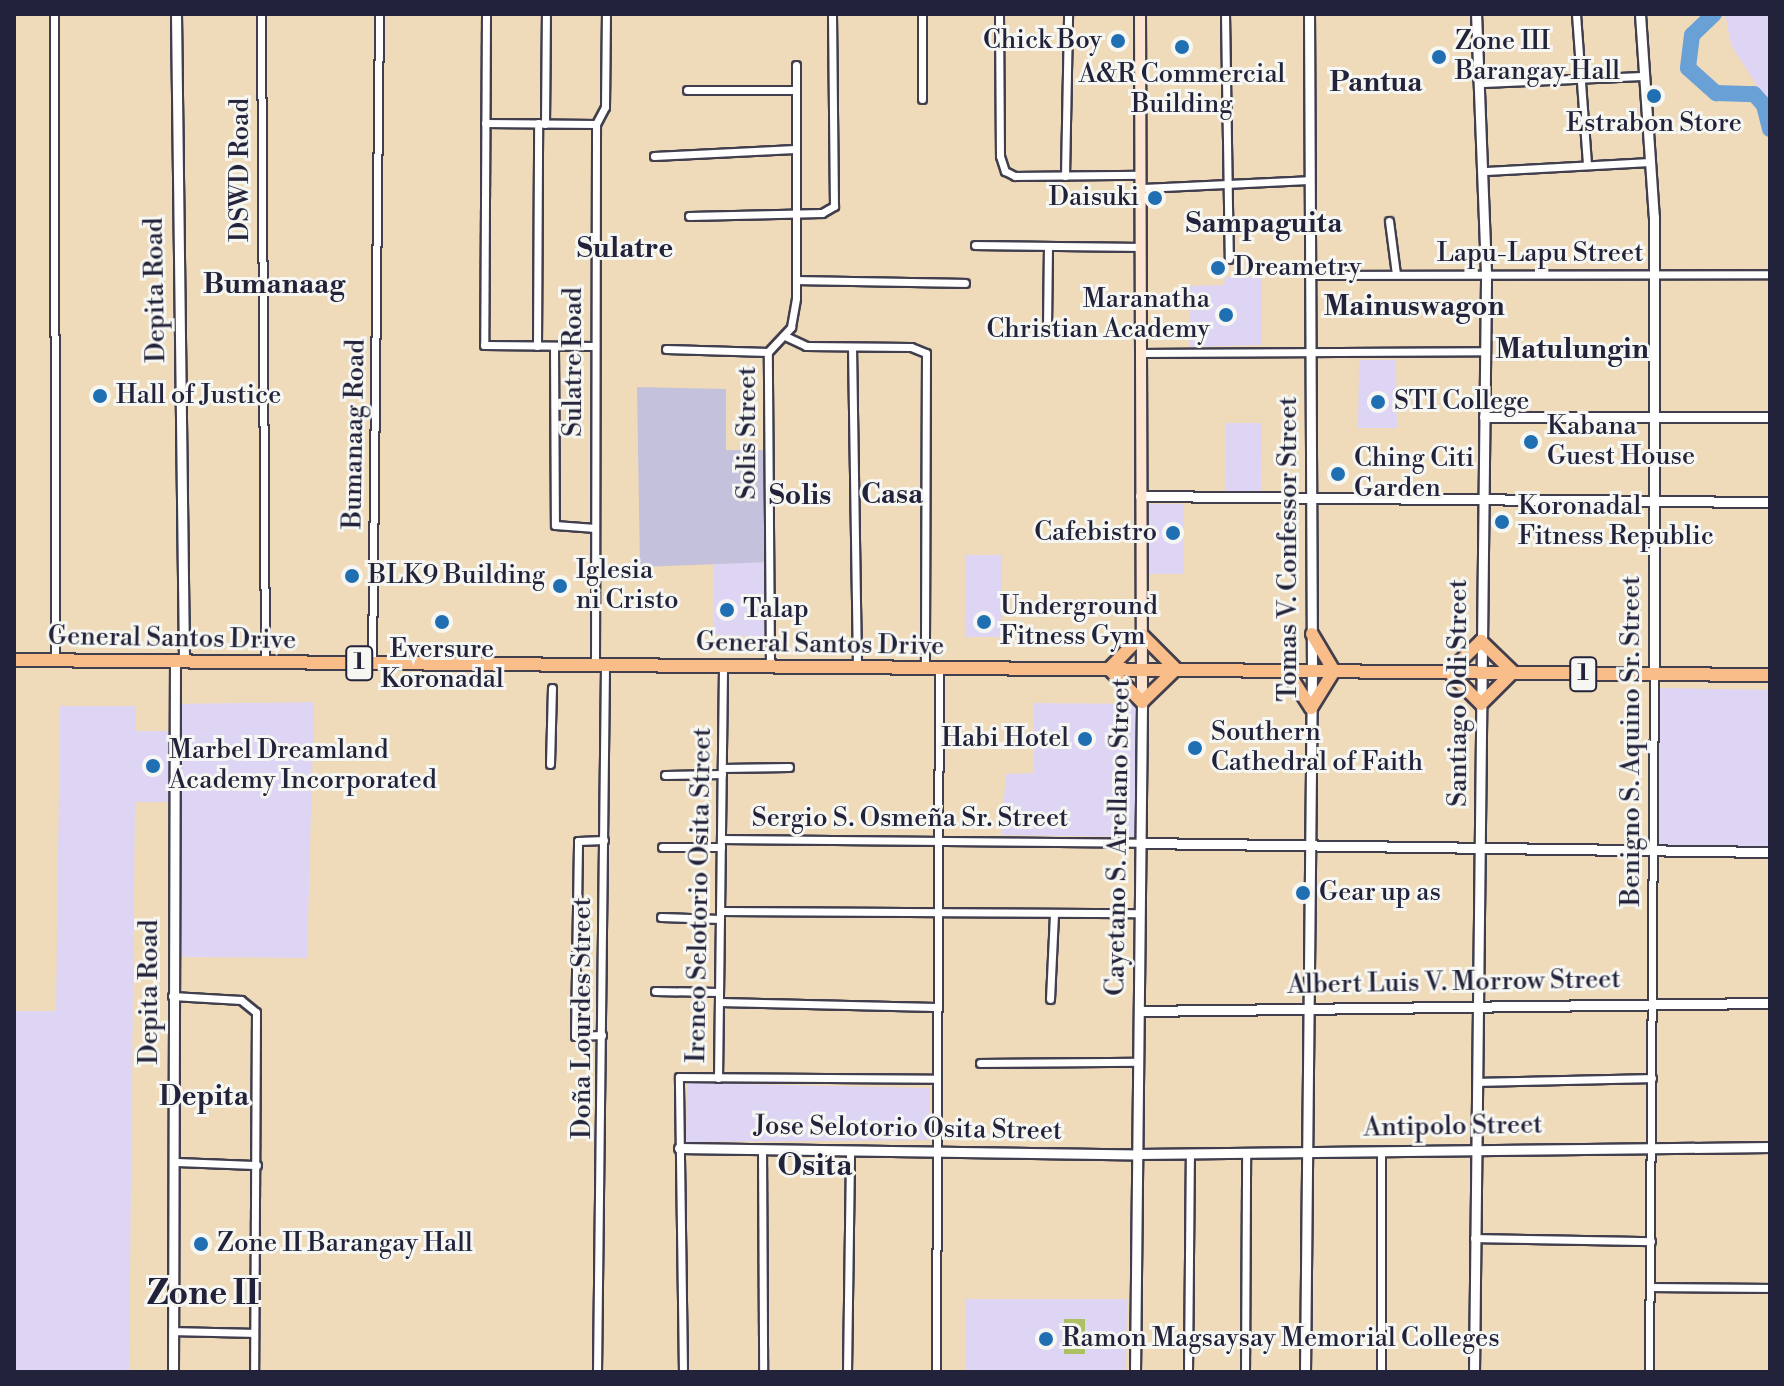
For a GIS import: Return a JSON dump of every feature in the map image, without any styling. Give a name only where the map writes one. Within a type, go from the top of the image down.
[{"type":"highway","points":[[1287,671],[1311,708],[1334,671],[1312,634]]},
{"type":"highway","points":[[1142,635],[1176,669],[1142,702],[1109,669],[1142,635]]},
{"type":"highway","points":[[1481,641],[1513,672],[1481,704],[1449,672],[1481,641]]},
{"type":"highway","name":"General Santos Drive","points":[[14,660],[1770,675]]},
{"type":"main road","name":"Cayetano S. Arellano Street","points":[[1140,14],[1142,702]]},
{"type":"street","points":[[54,14],[55,660]]},
{"type":"street","name":"Depita Road","points":[[173,1372],[172,996],[180,661],[176,14]]},
{"type":"street","name":"DSWD Road","points":[[261,14],[265,663]]},
{"type":"street","name":"Bumanaag Road","points":[[372,663],[379,14]]},
{"type":"street","points":[[486,14],[484,345],[594,346]]},
{"type":"street","points":[[537,346],[546,14]]},
{"type":"street","name":"Sulatre Road","points":[[600,664],[595,528],[596,124],[605,112],[606,14]]},
{"type":"street","points":[[689,216],[826,212],[836,203],[832,14]]},
{"type":"street","points":[[922,14],[922,99]]},
{"type":"street","points":[[999,14],[1000,163],[1015,176],[1141,175]]},
{"type":"street","points":[[1065,176],[1068,14]]},
{"type":"street","points":[[1225,14],[1229,259]]},
{"type":"street","name":"Tomas V. Confessor Street","points":[[1305,1372],[1312,671],[1309,14]]},
{"type":"street","name":"Santiago Odi Street","points":[[1474,1372],[1486,273],[1485,171],[1476,14]]},
{"type":"street","points":[[1576,14],[1587,165]]},
{"type":"street","name":"Benigno S. Aquino Sr. Street","points":[[1640,14],[1651,162],[1656,417],[1649,1372]]},
{"type":"street","name":"Solis Street","points":[[770,667],[768,352],[785,336],[794,320],[797,280],[796,65]]},
{"type":"street","points":[[1481,83],[1644,76]]},
{"type":"street","points":[[687,90],[796,90]]},
{"type":"street","points":[[485,123],[596,124]]},
{"type":"street","points":[[654,156],[795,149]]},
{"type":"street","points":[[1485,171],[1651,162]]},
{"type":"street","points":[[1141,188],[1310,180]]},
{"type":"street","points":[[1389,221],[1396,274]]},
{"type":"street","points":[[975,245],[1140,247]]},
{"type":"street","points":[[1048,246],[1047,326],[1060,332]]},
{"type":"street","name":"Lapu-Lapu Street","points":[[1310,275],[1770,274]]},
{"type":"street","points":[[797,280],[965,283]]},
{"type":"street","points":[[785,336],[806,346],[922,348],[927,357],[925,668]]},
{"type":"street","points":[[554,346],[555,525],[595,528]]},
{"type":"street","points":[[852,347],[857,668]]},
{"type":"street","points":[[666,349],[768,352]]},
{"type":"street","points":[[1141,353],[1485,351]]},
{"type":"street","points":[[1484,417],[1770,417]]},
{"type":"street","points":[[1140,496],[1770,502]]},
{"type":"street","name":"Doña Lourdes Street","points":[[597,1372],[604,840],[600,664]]},
{"type":"street","name":"Ireneo Selotorio Osita Street","points":[[683,1372],[679,1077],[718,1078],[723,667]]},
{"type":"street","points":[[936,1372],[939,668]]},
{"type":"street","points":[[550,764],[552,688]]},
{"type":"street","name":"Cayetano S. Arellano Street","points":[[1135,1372],[1142,702]]},
{"type":"street","points":[[665,775],[789,767]]},
{"type":"street","points":[[602,1035],[575,1036],[578,841],[604,840]]},
{"type":"street","name":"Sergio S. Osmeña Sr. Street","points":[[662,847],[721,843],[937,841],[1770,852]]},
{"type":"street","points":[[661,917],[937,912],[1140,913]]},
{"type":"street","points":[[1050,999],[1054,913]]},
{"type":"street","points":[[655,991],[719,992]]},
{"type":"street","points":[[172,996],[241,1000],[254,1007],[257,1165],[254,1372]]},
{"type":"street","points":[[719,1002],[936,1007]]},
{"type":"street","name":"Albert Luis V. Morrow Street","points":[[1139,1011],[1770,1003]]},
{"type":"street","points":[[980,1063],[1138,1062]]},
{"type":"street","points":[[718,1078],[936,1079]]},
{"type":"street","points":[[1477,1082],[1652,1078]]},
{"type":"street","name":"Antipolo Street","points":[[1137,1154],[1770,1147]]},
{"type":"street","name":"Jose Selotorio Osita Street","points":[[679,1148],[1137,1154]]},
{"type":"street","points":[[762,1149],[763,1372]]},
{"type":"street","points":[[847,1372],[850,1150]]},
{"type":"street","points":[[1381,1151],[1381,1372]]},
{"type":"street","points":[[1245,1372],[1246,1152]]},
{"type":"street","points":[[1188,1372],[1190,1153]]},
{"type":"street","points":[[174,1162],[257,1165]]},
{"type":"street","points":[[1474,1238],[1651,1241]]},
{"type":"street","points":[[1650,1287],[1770,1288]]},
{"type":"street","points":[[173,1331],[254,1333]]},
{"type":"shaded area","points":[[1725,14],[1770,14],[1770,106],[1731,45]]},
{"type":"shaded area","name":"Maranatha Christian Academy","points":[[1262,276],[1262,345],[1190,347],[1189,286],[1224,285],[1225,277]]},
{"type":"shaded area","name":"STI College","points":[[1359,360],[1396,360],[1397,428],[1358,428]]},
{"type":"shaded area","points":[[637,387],[726,389],[726,450],[766,450],[768,562],[640,567]]},
{"type":"shaded area","points":[[1226,423],[1262,423],[1261,491],[1225,491]]},
{"type":"shaded area","points":[[1149,504],[1184,504],[1183,574],[1148,574]]},
{"type":"shaded area","points":[[965,555],[1002,555],[1002,637],[965,637]]},
{"type":"shaded area","points":[[768,562],[767,637],[714,635],[713,564]]},
{"type":"shaded area","points":[[1660,688],[1770,690],[1770,846],[1657,846]]},
{"type":"shaded area","points":[[314,702],[307,958],[174,957],[178,704]]},
{"type":"shaded area","name":"Habi Hotel","points":[[1034,703],[1137,704],[1136,837],[1001,835],[1006,774],[1034,773]]},
{"type":"shaded area","points":[[60,706],[136,706],[136,731],[171,731],[170,802],[135,802],[129,1372],[14,1372],[14,1011],[56,1011]]},
{"type":"shaded area","points":[[687,1083],[930,1088],[930,1140],[686,1142]]},
{"type":"shaded area","name":"Ramon Magsaysay Memorial Colleges","points":[[966,1299],[1127,1299],[1126,1372],[966,1372]]},
{"type":"green space","points":[[1064,1319],[1085,1319],[1085,1354],[1064,1354]]},
{"type":"waterway","points":[[1714,14],[1692,35],[1688,68],[1716,93],[1754,94],[1764,105],[1770,129]]},
{"type":"place","name":"Chick Boy","points":[[1118,41]]},
{"type":"place","name":"A&R Commercial Building","points":[[1182,47]]},
{"type":"place","name":"Zone III Barangay Hall","points":[[1439,57]]},
{"type":"place","name":"Estrabon Store","points":[[1654,96]]},
{"type":"place","name":"Daisuki","points":[[1155,198]]},
{"type":"place","name":"Dreametry","points":[[1218,268]]},
{"type":"place","name":"Maranatha Christian Academy","points":[[1226,315]]},
{"type":"place","name":"Hall of Justice","points":[[100,396]]},
{"type":"place","name":"STI College","points":[[1378,402]]},
{"type":"place","name":"Kabana Guest House","points":[[1531,442]]},
{"type":"place","name":"Ching Citi Garden","points":[[1338,474]]},
{"type":"place","name":"Koronadal Fitness Republic","points":[[1502,522]]},
{"type":"place","name":"Cafebistro","points":[[1173,533]]},
{"type":"place","name":"BLK9 Building","points":[[352,576]]},
{"type":"place","name":"Iglesia ni Cristo","points":[[560,586]]},
{"type":"place","name":"Talap","points":[[727,610]]},
{"type":"place","name":"Eversure Koronadal","points":[[442,622]]},
{"type":"place","name":"Underground Fitness Gym","points":[[984,622]]},
{"type":"place","name":"Habi Hotel","points":[[1085,739]]},
{"type":"place","name":"Southern Cathedral of Faith","points":[[1195,748]]},
{"type":"place","name":"Marbel Dreamland Academy Incorporated","points":[[153,766]]},
{"type":"place","name":"Gear up as","points":[[1303,893]]},
{"type":"place","name":"Zone II Barangay Hall","points":[[201,1244]]},
{"type":"place","name":"Ramon Magsaysay Memorial Colleges","points":[[1046,1339]]},
{"type":"district","name":"Pantua","points":[[1376,83]]},
{"type":"district","name":"Sampaguita","points":[[1264,224]]},
{"type":"district","name":"Sulatre","points":[[625,249]]},
{"type":"district","name":"Bumanaag","points":[[274,285]]},
{"type":"district","name":"Mainuswagon","points":[[1414,307]]},
{"type":"district","name":"Matulungin","points":[[1572,350]]},
{"type":"district","name":"Casa","points":[[892,495]]},
{"type":"district","name":"Solis","points":[[800,496]]},
{"type":"district","name":"Depita","points":[[204,1097]]},
{"type":"district","name":"Osita","points":[[815,1166]]},
{"type":"district","name":"Zone II","points":[[203,1295]]}]
